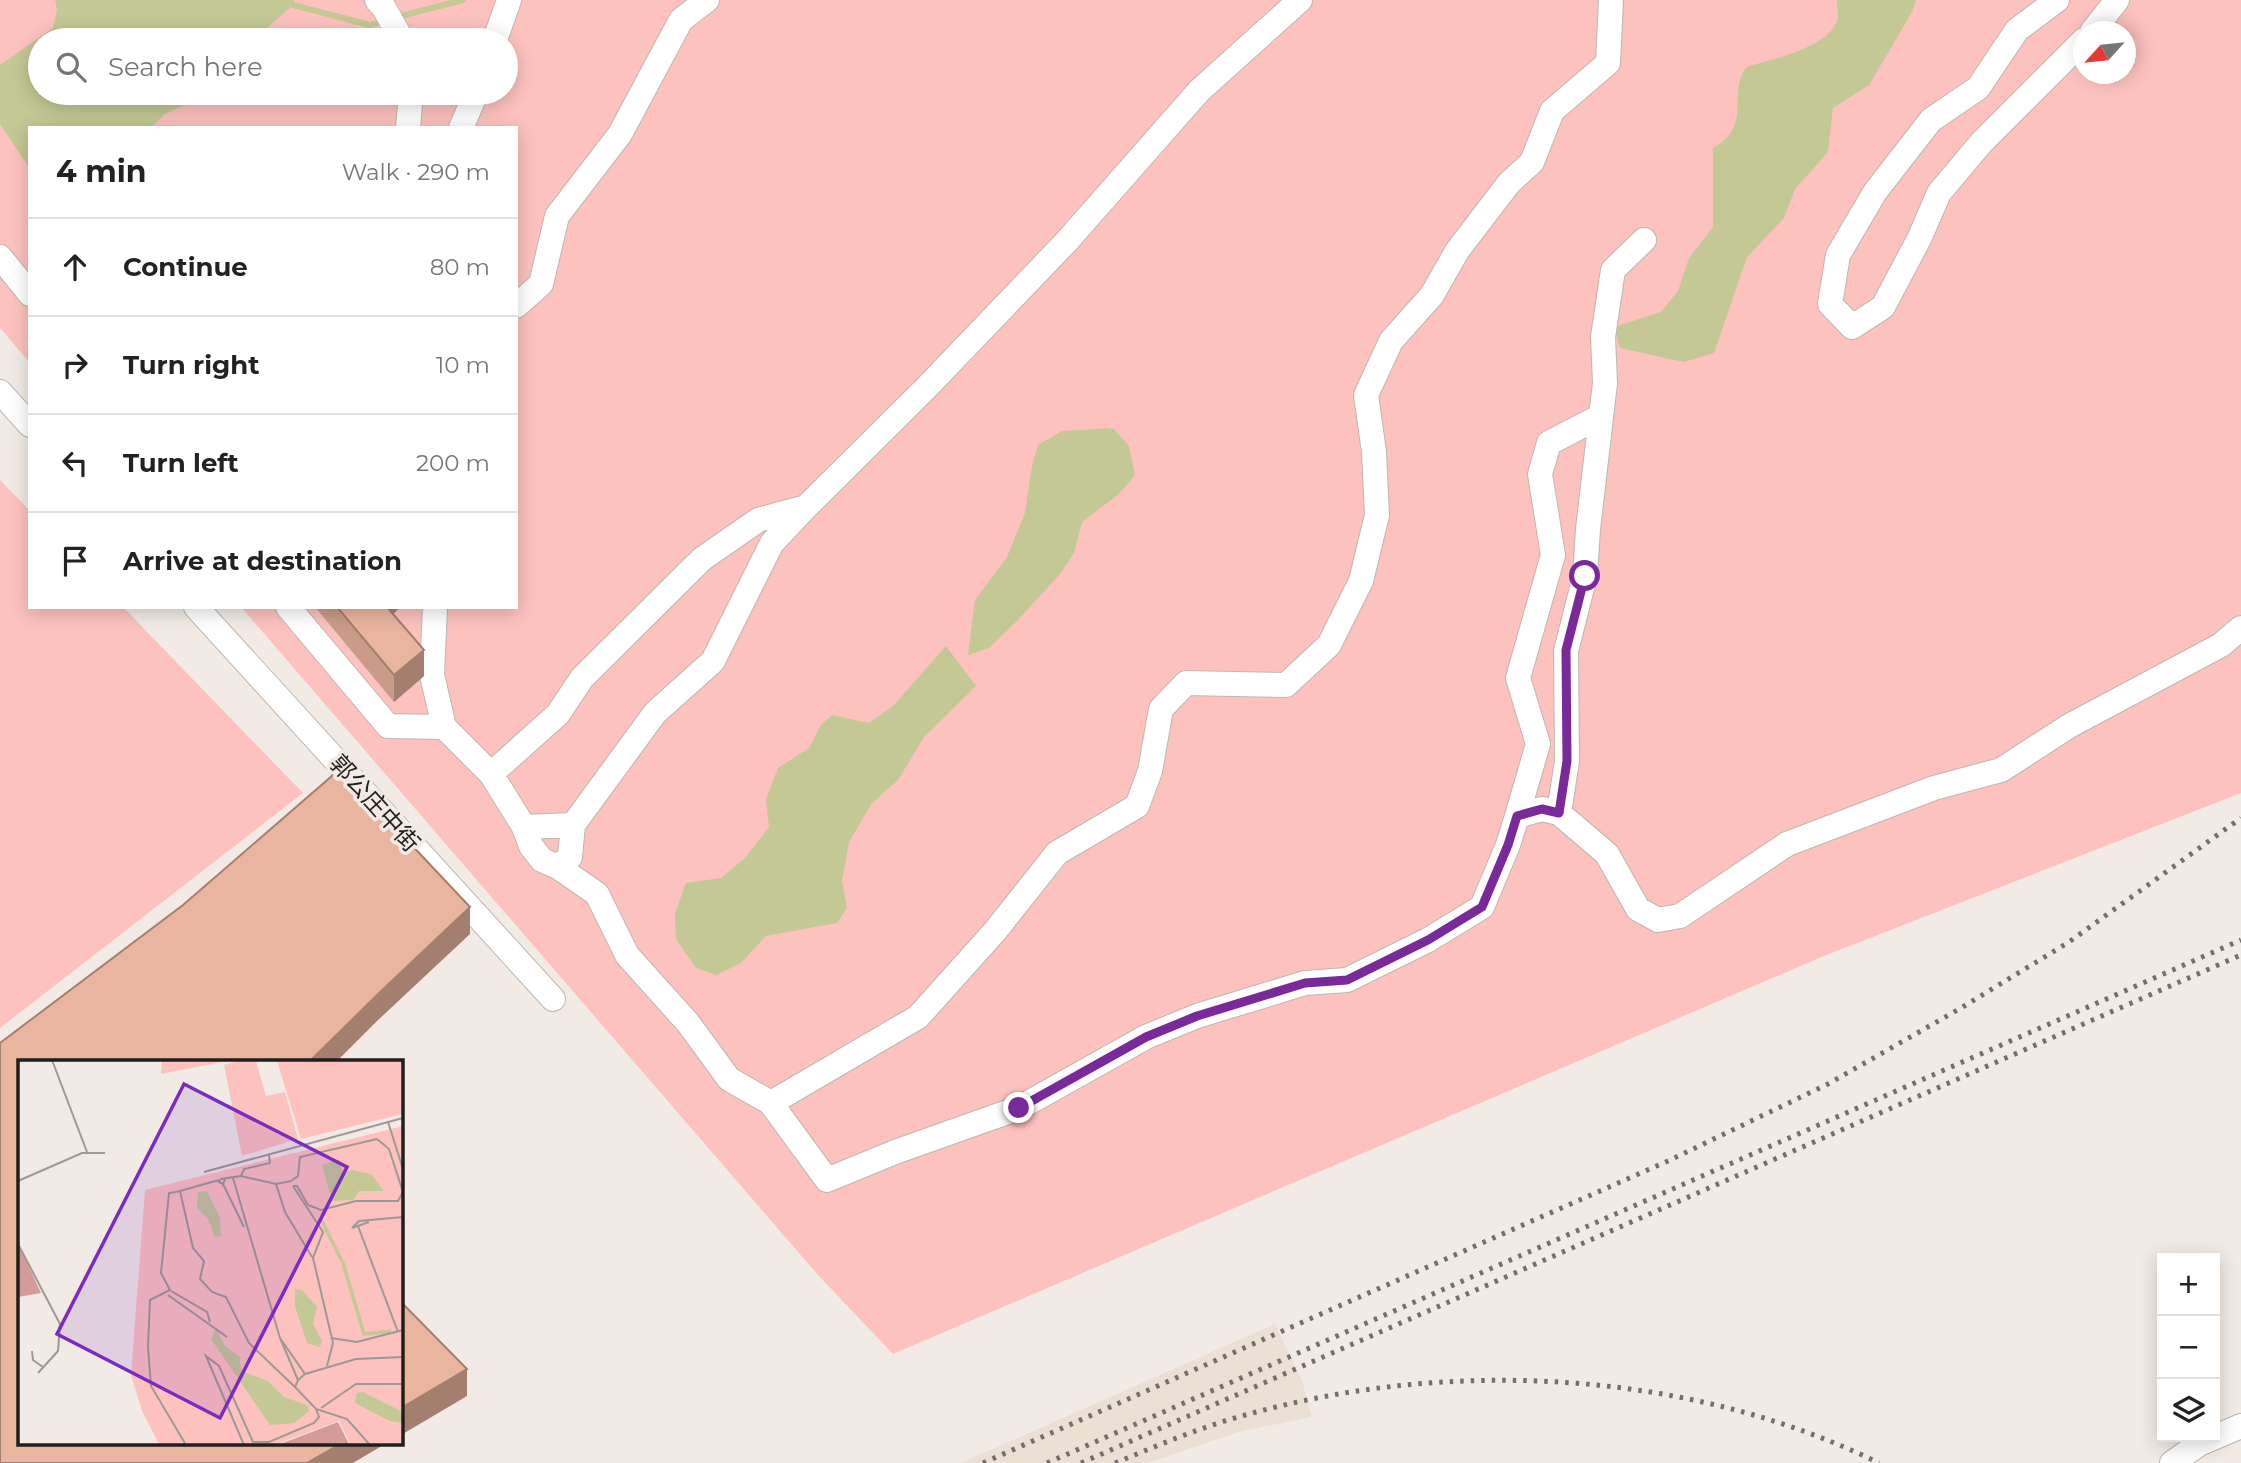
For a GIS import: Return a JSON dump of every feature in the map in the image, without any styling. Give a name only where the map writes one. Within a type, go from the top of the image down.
[{"type":"street","points":[[499,28],[509,0]]},
{"type":"street","points":[[518,304],[541,284],[557,216],[620,134],[681,20],[707,0]]},
{"type":"street","points":[[558,867],[570,857],[573,825],[655,713],[713,661],[772,543],[1067,242],[1199,91],[1300,0]]},
{"type":"street","points":[[770,1102],[918,1017],[996,930],[1057,853],[1137,806],[1150,771],[1161,709],[1186,683],[1286,685],[1329,645],[1361,581],[1377,515],[1374,452],[1366,395],[1391,341],[1432,295],[1457,251],[1509,183],[1532,162],[1552,111],[1608,63],[1612,0]]},
{"type":"street","points":[[2057,0],[2017,30],[1978,88],[1931,120],[1875,192],[1838,255],[1830,304],[1852,327],[1883,307],[1919,239],[1939,193],[1981,143],[2073,51]]},
{"type":"street","points":[[2101,21],[2117,0]]},
{"type":"street","points":[[381,4],[395,28]]},
{"type":"street","points":[[408,126],[410,105]]},
{"type":"street","points":[[462,126],[471,105]]},
{"type":"street","points":[[1559,813],[1567,761],[1566,650],[1585,576],[1605,383],[1603,337],[1613,271],[1644,240]]},
{"type":"street","points":[[0,257],[28,292]]},
{"type":"street","points":[[0,392],[28,423]]},
{"type":"street","points":[[435,609],[432,676],[444,727],[491,774],[524,827],[531,846],[542,860],[558,867],[597,894],[626,955],[688,1023],[729,1079],[770,1102],[827,1180],[895,1152],[1019,1108],[1146,1037],[1197,1016],[1305,983],[1347,980],[1428,940],[1482,907],[1508,845],[1538,744],[1518,678],[1553,555],[1540,474],[1549,443],[1601,416]]},
{"type":"street","points":[[491,774],[558,714],[582,678],[702,559],[758,520],[806,507]]},
{"type":"street","name":"郭公庄中街","points":[[198,609],[553,999]]},
{"type":"street","points":[[290,609],[388,726],[444,727]]},
{"type":"street","points":[[1517,816],[1542,809],[1559,813],[1607,854],[1638,909],[1658,920],[1680,916],[1787,844],[1934,788],[2001,770],[2069,726],[2221,645],[2241,628]]},
{"type":"street","points":[[524,827],[573,825]]},
{"type":"street","points":[[2172,1463],[2199,1444],[2241,1426]]},
{"type":"shaded area","points":[[0,0],[2241,0],[2241,793],[1824,956],[893,1354],[818,1275],[243,609],[518,609],[518,126],[28,126],[28,361],[0,328]]},
{"type":"shaded area","points":[[55,0],[294,0],[293,5],[267,28],[53,28],[57,9]]},
{"type":"shaded area","points":[[1837,0],[1916,0],[1912,12],[1869,85],[1833,108],[1828,152],[1795,189],[1784,218],[1747,257],[1714,353],[1684,362],[1620,348],[1614,327],[1661,312],[1678,291],[1689,258],[1713,227],[1713,148],[1733,130],[1741,77],[1747,67],[1785,56],[1814,44],[1825,36],[1834,27],[1838,17]]},
{"type":"shaded area","points":[[28,45],[28,105],[184,105],[165,114],[152,126],[28,126],[28,166],[0,124],[0,65]]},
{"type":"shaded area","points":[[1113,428],[1129,446],[1135,475],[1119,494],[1082,522],[1074,553],[1060,574],[1018,620],[989,648],[968,655],[975,600],[1007,557],[1025,513],[1038,445],[1062,431]]},
{"type":"shaded area","points":[[0,480],[28,509],[28,609],[125,609],[303,793],[0,1028]]},
{"type":"shaded area","points":[[946,646],[976,686],[924,737],[898,780],[872,803],[849,842],[842,881],[847,908],[837,923],[766,936],[741,963],[716,975],[696,968],[676,939],[675,913],[686,883],[721,878],[745,858],[769,827],[766,799],[778,768],[809,748],[821,725],[832,715],[869,723],[893,706]]},
{"type":"shaded area","points":[[1275,1324],[1302,1381],[1312,1417],[1242,1431],[1147,1463],[961,1463]]},
{"type":"building","points":[[339,609],[389,609],[424,650],[394,675]]},
{"type":"building","points":[[340,769],[470,907],[311,1060],[18,1060],[18,1446],[337,1446],[307,1463],[0,1463],[0,1043],[183,905]]},
{"type":"building","points":[[402,1303],[467,1369],[402,1407]]},
{"type":"waterway","points":[[397,17],[463,0]]},
{"type":"waterway","points":[[293,5],[370,25],[383,21]]},
{"type":"railway","points":[[983,1463],[1668,1161],[1828,1084],[2069,942],[2241,818]]},
{"type":"railway","points":[[1047,1463],[2241,940]]},
{"type":"railway","points":[[1081,1463],[2241,955]]},
{"type":"railway","points":[[1115,1463],[1232,1419],[1326,1396],[1406,1385],[1487,1380],[1569,1383],[1649,1392],[1729,1408],[1806,1432],[1879,1463]]},
{"type":"route","points":[[1019,1108],[1146,1037],[1197,1016],[1305,983],[1347,980],[1428,940],[1482,907],[1517,816],[1542,809],[1559,813],[1567,761],[1566,650],[1585,576]]}]
